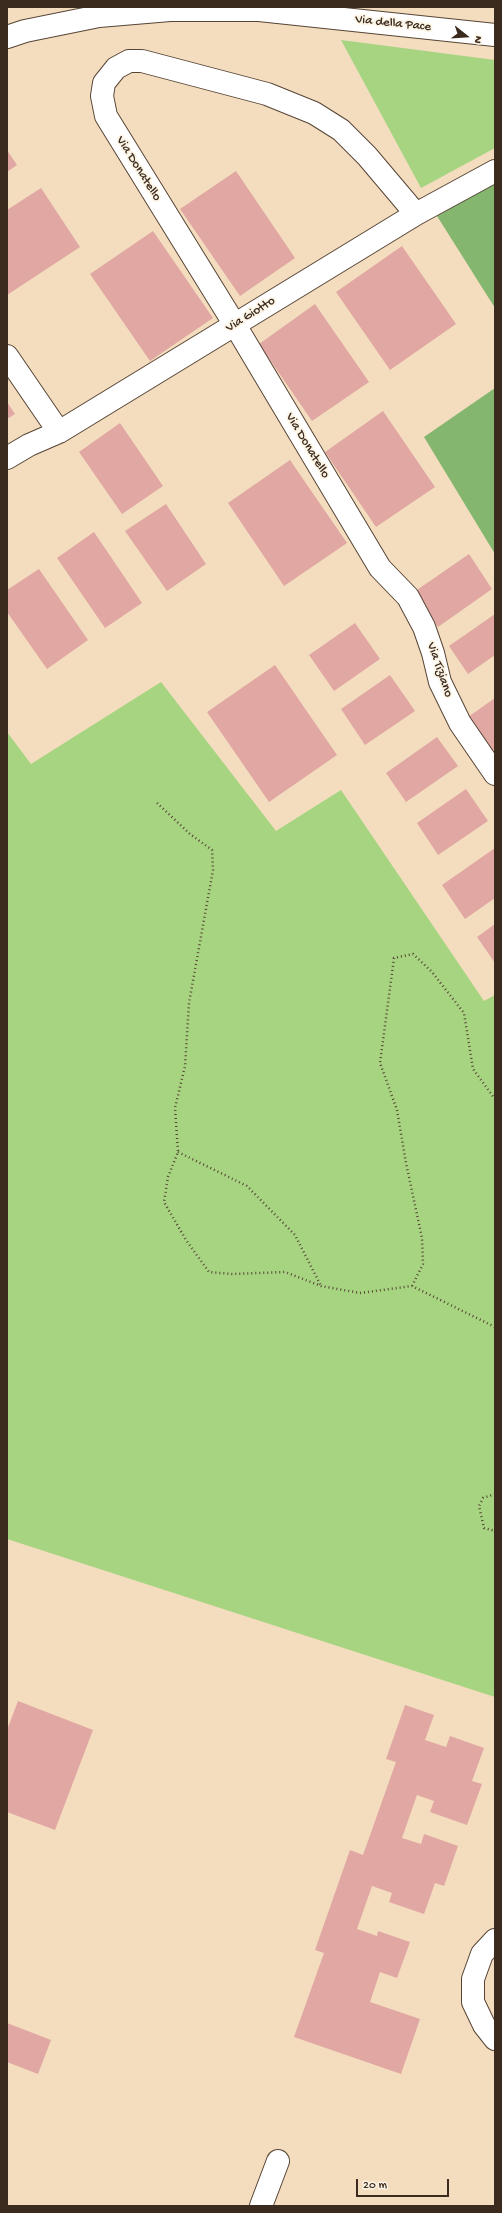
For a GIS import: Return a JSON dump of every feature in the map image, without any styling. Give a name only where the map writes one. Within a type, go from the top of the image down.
[{"type":"street","name":"Via della Pace","points":[[7,37],[25,31],[99,16],[178,10],[259,10],[495,35]]},
{"type":"street","name":"Via Donatello","points":[[380,568],[235,325],[106,116],[102,96],[104,83],[116,68],[129,61],[142,61],[267,94],[314,113],[341,130],[367,156],[416,214]]},
{"type":"street","name":"Via Giotto","points":[[7,458],[29,445],[59,432],[416,214],[495,170]]},
{"type":"street","points":[[7,356],[59,432]]},
{"type":"street","name":"Via Tiziano","points":[[380,568],[408,597],[424,627],[440,682],[460,723],[495,774]]},
{"type":"street","points":[[495,1940],[482,1954],[474,1979],[473,2002],[484,2025],[495,2039]]},
{"type":"street","points":[[261,2206],[278,2162]]},
{"type":"path","points":[[156,802],[190,834],[212,850],[213,870],[189,1003],[185,1066],[175,1108],[178,1152],[168,1177],[164,1202],[209,1272],[232,1274],[285,1272],[321,1286],[360,1293],[412,1286],[495,1327]]},
{"type":"path","points":[[412,1286],[423,1264],[422,1238],[406,1163],[397,1110],[380,1063],[394,958],[413,954],[432,972],[464,1013],[473,1069],[495,1099]]},
{"type":"path","points":[[178,1152],[247,1186],[295,1235],[321,1286]]},
{"type":"path","points":[[495,1494],[483,1498],[479,1506],[484,1528],[495,1531]]},
{"type":"green space","points":[[341,40],[495,60],[495,148],[421,188]]},
{"type":"green space","points":[[495,183],[495,308],[437,216]]},
{"type":"green space","points":[[495,388],[495,554],[424,437]]},
{"type":"green space","points":[[161,682],[276,831],[341,790],[484,1001],[495,995],[495,1697],[7,1539],[7,732],[31,764]]},
{"type":"building","points":[[7,150],[17,165],[7,172]]},
{"type":"building","points":[[236,171],[295,258],[240,296],[180,209]]},
{"type":"building","points":[[41,188],[80,247],[7,295],[7,210]]},
{"type":"building","points":[[153,231],[213,318],[150,361],[90,274]]},
{"type":"building","points":[[402,246],[456,324],[390,370],[336,292]]},
{"type":"building","points":[[315,304],[369,382],[312,421],[259,344]]},
{"type":"building","points":[[7,402],[15,414],[7,419]]},
{"type":"building","points":[[383,411],[435,487],[376,527],[325,452]]},
{"type":"building","points":[[120,423],[163,486],[122,514],[79,452]]},
{"type":"building","points":[[290,460],[347,543],[284,586],[228,503]]},
{"type":"building","points":[[166,504],[206,564],[167,591],[125,531]]},
{"type":"building","points":[[94,532],[142,603],[105,628],[57,558]]},
{"type":"building","points":[[469,554],[492,589],[438,627],[414,592]]},
{"type":"building","points":[[39,569],[88,640],[47,669],[7,612],[7,590]]},
{"type":"building","points":[[495,614],[495,655],[468,674],[449,646]]},
{"type":"building","points":[[355,623],[380,659],[334,691],[309,655]]},
{"type":"building","points":[[275,665],[337,755],[269,802],[207,712]]},
{"type":"building","points":[[390,675],[415,711],[365,745],[341,709]]},
{"type":"building","points":[[495,698],[495,749],[491,751],[468,717]]},
{"type":"building","points":[[437,737],[458,766],[406,802],[386,773]]},
{"type":"building","points":[[466,789],[488,821],[438,855],[417,823]]},
{"type":"building","points":[[495,848],[495,898],[465,919],[442,885]]},
{"type":"building","points":[[495,924],[495,963],[477,937]]},
{"type":"building","points":[[18,1701],[93,1730],[55,1830],[7,1812],[7,1730]]},
{"type":"building","points":[[405,1705],[434,1715],[425,1740],[446,1747],[450,1736],[484,1748],[472,1781],[482,1784],[467,1825],[430,1812],[434,1801],[417,1795],[402,1838],[421,1844],[424,1834],[458,1846],[444,1886],[435,1883],[424,1914],[389,1902],[392,1893],[372,1886],[357,1929],[377,1936],[378,1931],[410,1942],[397,1978],[380,1972],[370,2002],[420,2019],[401,2074],[294,2037],[324,1953],[315,1950],[350,1850],[363,1855],[396,1762],[386,1759]]},
{"type":"building","points":[[7,2023],[51,2040],[38,2074],[7,2062]]}]
